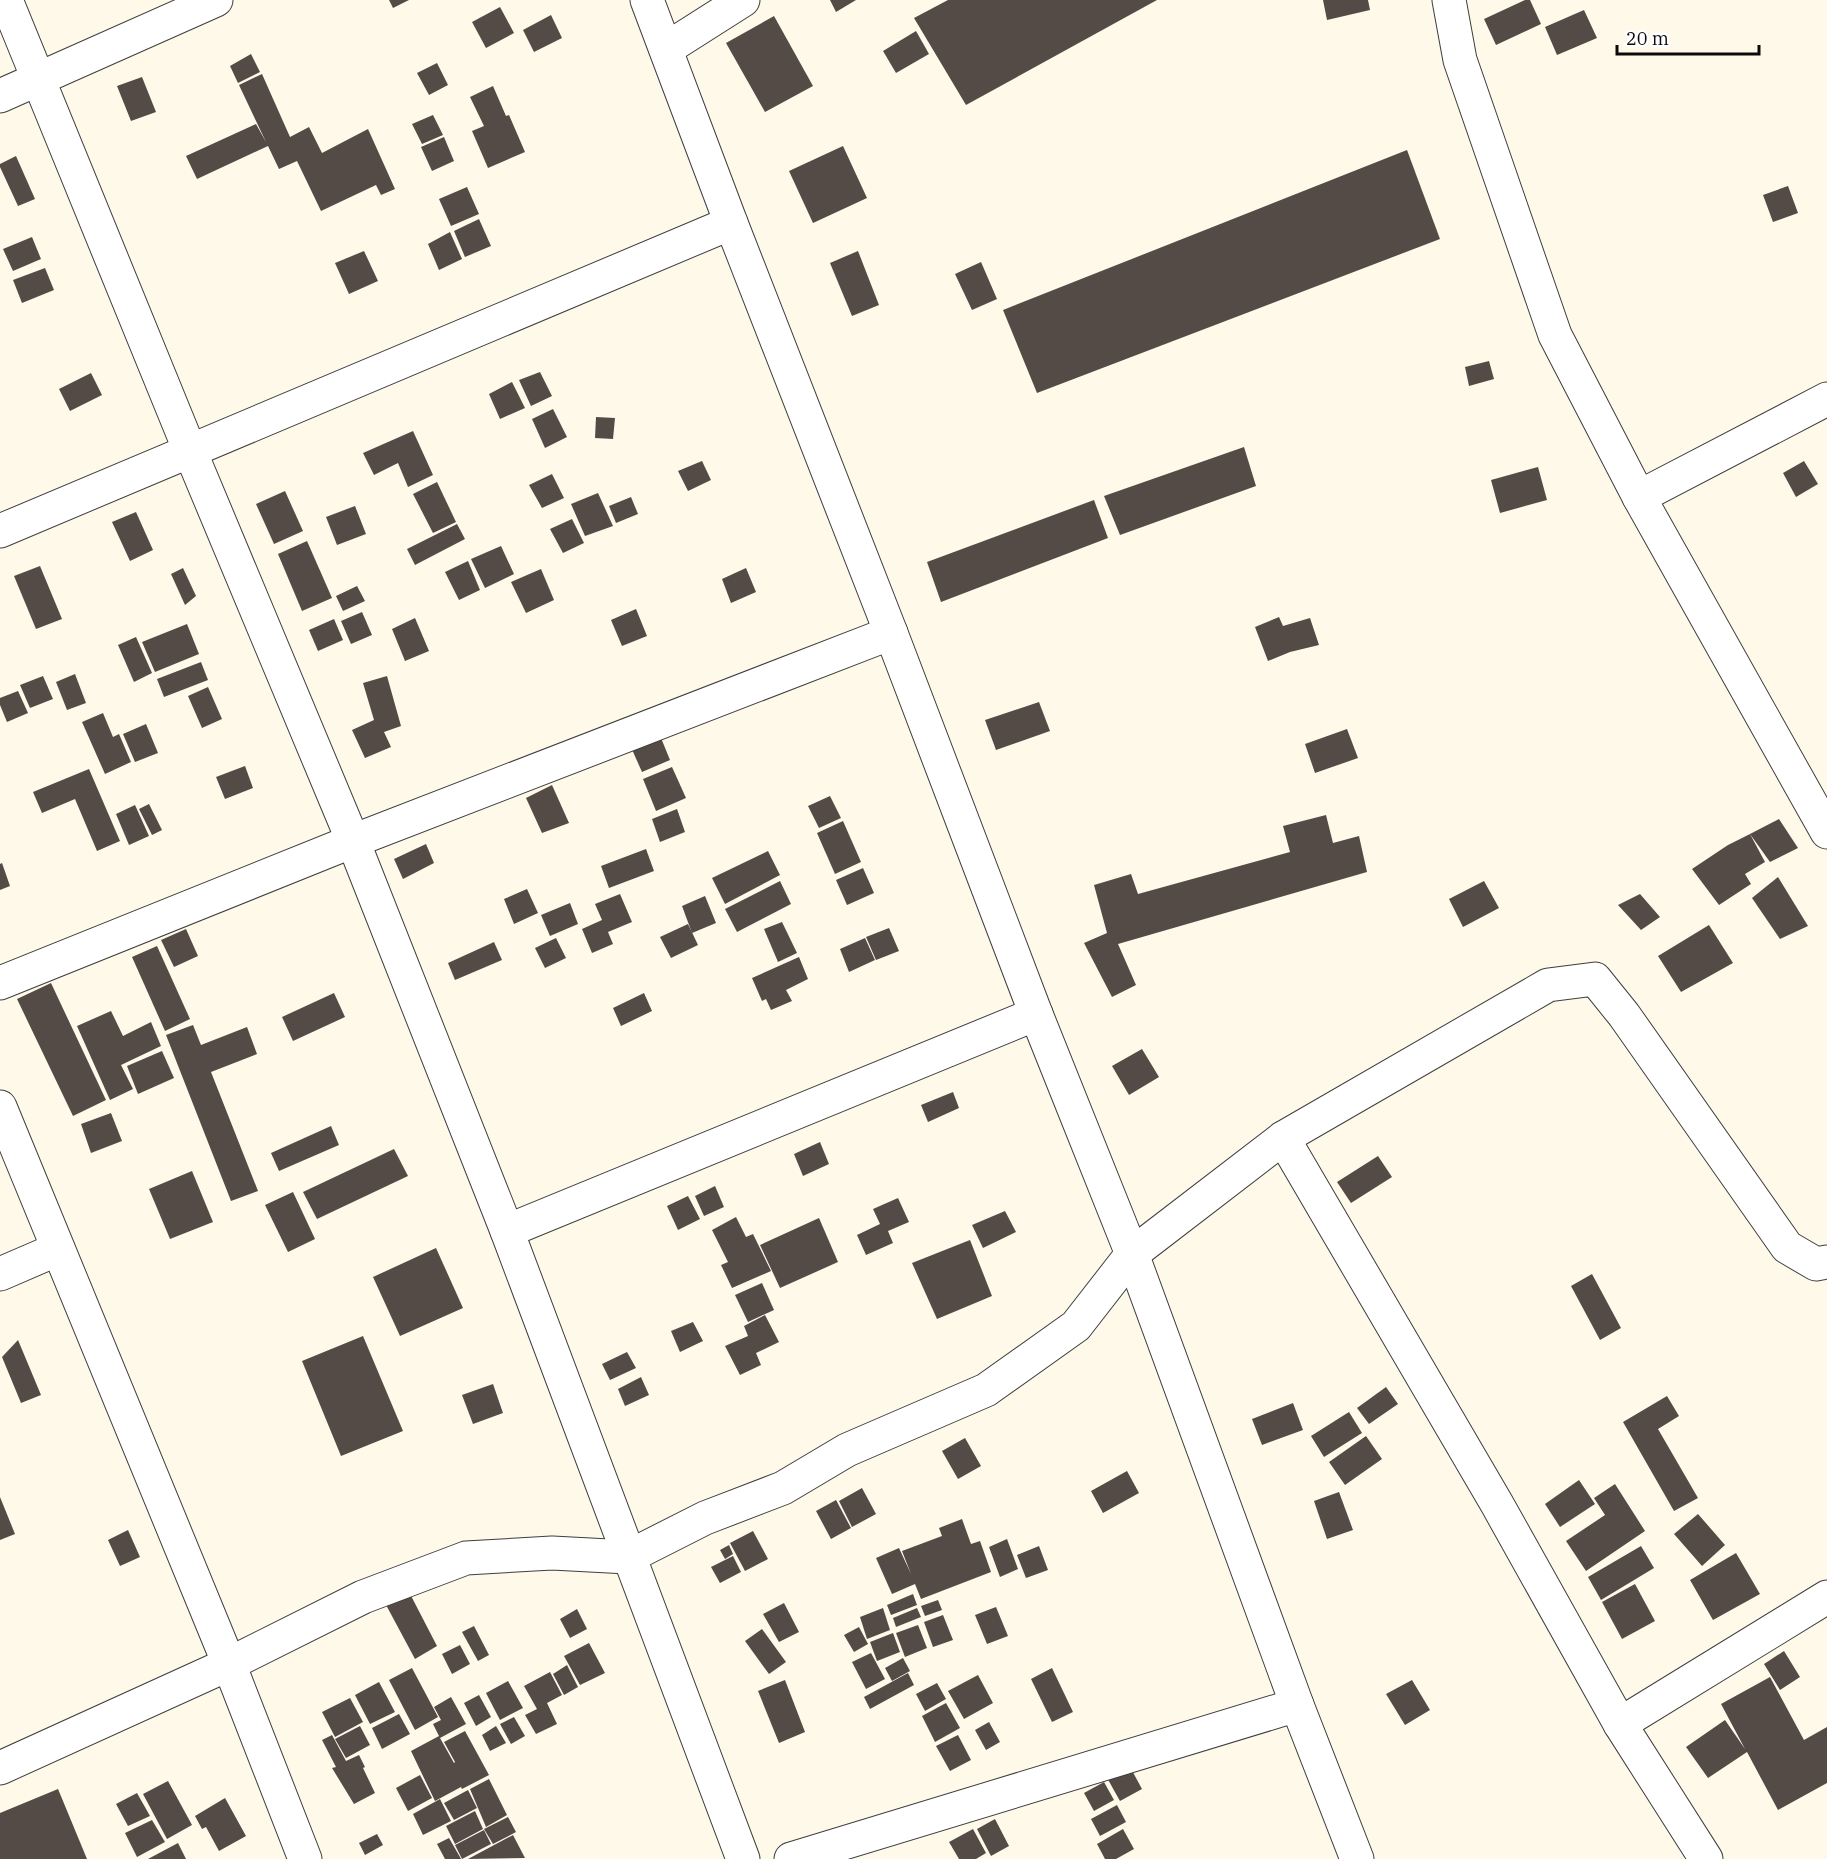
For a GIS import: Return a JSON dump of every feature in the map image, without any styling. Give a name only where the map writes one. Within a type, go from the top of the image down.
[{"type":"street","points":[[6,0],[353,842],[507,1231],[743,1859]]},
{"type":"street","points":[[0,96],[216,0]]},
{"type":"street","points":[[647,0],[1036,1014],[1132,1254],[1297,1705],[1357,1859]]},
{"type":"street","points":[[666,49],[743,0]]},
{"type":"street","points":[[1449,0],[1460,60],[1555,335],[1639,497],[1827,831]]},
{"type":"street","points":[[0,531],[731,223]]},
{"type":"street","points":[[1639,497],[1827,399]]},
{"type":"street","points":[[0,983],[353,842],[891,633]]},
{"type":"street","points":[[0,1768],[229,1664],[363,1597],[466,1558],[552,1553],[628,1557],[705,1518],[783,1488],[847,1450],[986,1390],[1076,1326],[1132,1254],[1283,1138],[1548,985],[1595,979],[1624,1015],[1787,1247],[1816,1264],[1827,1262]]},
{"type":"street","points":[[507,1231],[1036,1014]]},
{"type":"street","points":[[0,1107],[229,1664],[305,1859]]},
{"type":"street","points":[[1283,1138],[1497,1504],[1620,1724],[1706,1859]]},
{"type":"street","points":[[0,1274],[58,1249]]},
{"type":"street","points":[[1620,1724],[1827,1597]]},
{"type":"street","points":[[791,1859],[1297,1705]]},
{"type":"building","points":[[389,0],[409,0],[393,8]]},
{"type":"building","points":[[830,0],[856,0],[836,12]]},
{"type":"building","points":[[948,0],[1157,0],[966,105],[914,18]]},
{"type":"building","points":[[1323,0],[1368,0],[1370,10],[1327,20]]},
{"type":"building","points":[[1525,0],[1530,0],[1541,24],[1496,45],[1484,19]]},
{"type":"building","points":[[500,7],[514,33],[486,48],[472,22]]},
{"type":"building","points":[[1584,10],[1597,38],[1557,55],[1545,27]]},
{"type":"building","points":[[551,15],[562,38],[534,52],[523,30]]},
{"type":"building","points":[[774,16],[813,86],[765,112],[726,43]]},
{"type":"building","points":[[916,31],[929,54],[896,73],[883,51]]},
{"type":"building","points":[[251,54],[260,72],[238,83],[230,66]]},
{"type":"building","points":[[437,63],[448,85],[429,95],[417,73]]},
{"type":"building","points":[[262,74],[290,137],[309,127],[322,153],[368,129],[395,189],[381,195],[376,185],[321,211],[297,161],[279,169],[268,146],[197,179],[186,156],[256,124],[266,142],[239,85]]},
{"type":"building","points":[[142,77],[156,112],[131,121],[117,86]]},
{"type":"building","points":[[493,86],[525,152],[488,168],[472,131],[484,126],[470,97]]},
{"type":"building","points":[[433,115],[443,135],[422,144],[412,124]]},
{"type":"building","points":[[444,137],[454,161],[432,171],[421,147]]},
{"type":"building","points":[[843,146],[867,198],[813,223],[789,171]]},
{"type":"building","points":[[1407,150],[1440,239],[1037,393],[1003,310]]},
{"type":"building","points":[[16,156],[35,199],[18,206],[0,167],[0,164]]},
{"type":"building","points":[[1788,186],[1798,213],[1773,222],[1763,195]]},
{"type":"building","points":[[467,187],[479,214],[451,226],[439,199]]},
{"type":"building","points":[[479,219],[491,246],[465,257],[454,231]]},
{"type":"building","points":[[450,232],[462,259],[439,270],[428,244]]},
{"type":"building","points":[[32,237],[41,259],[13,271],[3,249]]},
{"type":"building","points":[[364,251],[378,281],[349,294],[335,263]]},
{"type":"building","points":[[858,251],[879,305],[852,316],[830,263]]},
{"type":"building","points":[[981,262],[997,299],[972,310],[955,274]]},
{"type":"building","points":[[45,268],[54,290],[22,303],[13,280]]},
{"type":"building","points":[[1489,361],[1494,379],[1469,386],[1465,367]]},
{"type":"building","points":[[540,372],[552,396],[531,406],[519,380]]},
{"type":"building","points":[[91,373],[102,395],[70,411],[59,389]]},
{"type":"building","points":[[512,382],[525,408],[500,419],[489,394]]},
{"type":"building","points":[[553,409],[567,437],[545,448],[532,419]]},
{"type":"building","points":[[596,417],[615,418],[613,439],[595,438]]},
{"type":"building","points":[[413,431],[433,475],[408,487],[398,463],[374,475],[363,453]]},
{"type":"building","points":[[1244,447],[1256,486],[1120,535],[1104,496]]},
{"type":"building","points":[[702,461],[711,480],[688,491],[678,471]]},
{"type":"building","points":[[1804,461],[1818,484],[1796,497],[1783,473]]},
{"type":"building","points":[[1538,467],[1547,500],[1500,513],[1491,480]]},
{"type":"building","points":[[552,474],[564,498],[542,508],[529,485]]},
{"type":"building","points":[[437,482],[456,522],[433,533],[413,494]]},
{"type":"building","points":[[285,491],[303,531],[274,544],[256,504]]},
{"type":"building","points":[[598,493],[613,526],[585,536],[571,504]]},
{"type":"building","points":[[631,497],[638,514],[616,523],[609,506]]},
{"type":"building","points":[[1094,500],[1108,538],[941,602],[927,562]]},
{"type":"building","points":[[355,506],[366,534],[337,545],[326,517]]},
{"type":"building","points":[[136,512],[153,550],[130,561],[112,522]]},
{"type":"building","points":[[572,519],[584,543],[563,553],[550,529]]},
{"type":"building","points":[[457,524],[465,539],[415,565],[407,549]]},
{"type":"building","points":[[307,541],[332,598],[302,611],[278,554]]},
{"type":"building","points":[[501,546],[514,574],[485,588],[471,559]]},
{"type":"building","points":[[468,561],[480,590],[459,600],[445,572]]},
{"type":"building","points":[[40,566],[62,619],[36,629],[14,576]]},
{"type":"building","points":[[183,568],[196,596],[185,605],[171,574]]},
{"type":"building","points":[[746,568],[756,592],[731,603],[722,579]]},
{"type":"building","points":[[541,569],[554,600],[526,613],[511,582]]},
{"type":"building","points":[[357,586],[365,601],[343,611],[336,596]]},
{"type":"building","points":[[636,609],[647,636],[622,646],[611,620]]},
{"type":"building","points":[[362,612],[372,635],[351,644],[341,621]]},
{"type":"building","points":[[1279,617],[1283,626],[1310,618],[1319,645],[1290,652],[1268,661],[1255,627]]},
{"type":"building","points":[[415,618],[429,651],[405,661],[392,629]]},
{"type":"building","points":[[334,619],[343,640],[318,651],[309,630]]},
{"type":"building","points":[[187,624],[199,654],[155,672],[142,642]]},
{"type":"building","points":[[136,637],[152,673],[134,682],[118,645]]},
{"type":"building","points":[[201,662],[208,680],[164,697],[157,679]]},
{"type":"building","points":[[75,674],[86,703],[67,710],[56,682]]},
{"type":"building","points":[[43,676],[53,699],[30,708],[20,685]]},
{"type":"building","points":[[387,676],[401,726],[384,732],[391,747],[365,758],[352,730],[374,720],[363,683]]},
{"type":"building","points":[[208,687],[222,719],[202,728],[188,696]]},
{"type":"building","points":[[18,691],[28,713],[7,722],[0,705],[0,698]]},
{"type":"building","points":[[1039,702],[1050,731],[996,750],[985,720]]},
{"type":"building","points":[[103,713],[113,737],[119,734],[131,762],[105,774],[82,722]]},
{"type":"building","points":[[146,724],[158,753],[135,762],[123,734]]},
{"type":"building","points":[[1347,729],[1358,758],[1315,773],[1305,744]]},
{"type":"building","points":[[659,733],[670,760],[642,772],[630,745]]},
{"type":"building","points":[[245,766],[253,788],[225,799],[216,777]]},
{"type":"building","points":[[672,767],[686,798],[656,811],[643,779]]},
{"type":"building","points":[[89,769],[120,841],[97,851],[75,799],[42,813],[33,792]]},
{"type":"building","points":[[552,785],[569,823],[542,833],[526,798]]},
{"type":"building","points":[[830,796],[841,818],[819,828],[808,806]]},
{"type":"building","points":[[149,804],[162,830],[152,835],[139,809]]},
{"type":"building","points":[[135,805],[149,836],[129,845],[116,814]]},
{"type":"building","points":[[677,809],[685,832],[660,842],[652,819]]},
{"type":"building","points":[[1326,815],[1333,843],[1359,836],[1367,872],[1118,944],[1136,985],[1112,997],[1084,943],[1107,933],[1094,885],[1131,874],[1138,894],[1290,852],[1283,826]]},
{"type":"building","points":[[1779,819],[1798,848],[1770,862],[1750,834]]},
{"type":"building","points":[[843,821],[861,862],[835,874],[817,833]]},
{"type":"building","points":[[1750,834],[1765,862],[1745,874],[1751,884],[1719,905],[1692,869],[1728,845]]},
{"type":"building","points":[[426,844],[434,863],[403,879],[394,859]]},
{"type":"building","points":[[646,849],[654,871],[609,888],[601,866]]},
{"type":"building","points":[[768,851],[780,875],[725,904],[712,878]]},
{"type":"building","points":[[2,863],[10,886],[0,890],[0,864]]},
{"type":"building","points":[[863,868],[874,893],[847,905],[836,880]]},
{"type":"building","points":[[1778,877],[1808,926],[1780,939],[1752,898]]},
{"type":"building","points":[[780,881],[791,904],[737,932],[725,909]]},
{"type":"building","points":[[1484,881],[1499,908],[1463,927],[1449,899]]},
{"type":"building","points":[[527,889],[538,913],[514,924],[504,899]]},
{"type":"building","points":[[620,894],[632,922],[608,932],[613,944],[592,953],[582,929],[602,920],[595,904]]},
{"type":"building","points":[[1640,894],[1660,917],[1641,930],[1618,905]]},
{"type":"building","points":[[705,896],[716,923],[692,933],[682,906]]},
{"type":"building","points":[[570,903],[578,924],[550,936],[541,915]]},
{"type":"building","points":[[782,922],[797,953],[778,962],[764,929]]},
{"type":"building","points":[[688,924],[698,945],[671,958],[660,937]]},
{"type":"building","points":[[1709,925],[1733,963],[1681,992],[1658,956]]},
{"type":"building","points":[[889,928],[899,951],[876,960],[866,937]]},
{"type":"building","points":[[186,929],[198,956],[174,967],[161,940]]},
{"type":"building","points":[[556,938],[566,958],[545,968],[535,948]]},
{"type":"building","points":[[865,938],[875,960],[849,972],[840,949]]},
{"type":"building","points":[[494,942],[502,960],[455,980],[448,963]]},
{"type":"building","points":[[157,946],[190,1019],[165,1031],[132,957]]},
{"type":"building","points":[[799,957],[808,979],[786,990],[792,1001],[771,1010],[766,999],[762,1001],[752,978]]},
{"type":"building","points":[[51,983],[106,1100],[73,1116],[17,999]]},
{"type":"building","points":[[334,993],[345,1017],[293,1041],[282,1017]]},
{"type":"building","points":[[644,993],[652,1011],[621,1026],[613,1008]]},
{"type":"building","points":[[111,1011],[123,1036],[151,1022],[161,1046],[121,1065],[133,1089],[110,1100],[77,1026]]},
{"type":"building","points":[[193,1025],[201,1045],[247,1027],[257,1054],[211,1072],[258,1191],[231,1201],[166,1035]]},
{"type":"building","points":[[1142,1049],[1159,1077],[1129,1095],[1112,1066]]},
{"type":"building","points":[[162,1051],[174,1078],[138,1094],[127,1066]]},
{"type":"building","points":[[953,1092],[959,1108],[928,1122],[921,1105]]},
{"type":"building","points":[[111,1113],[122,1141],[91,1153],[81,1124]]},
{"type":"building","points":[[331,1126],[339,1145],[279,1171],[271,1153]]},
{"type":"building","points":[[820,1142],[829,1164],[803,1176],[794,1154]]},
{"type":"building","points":[[394,1149],[408,1176],[317,1219],[303,1192]]},
{"type":"building","points":[[1378,1156],[1392,1177],[1351,1203],[1337,1182]]},
{"type":"building","points":[[192,1171],[213,1222],[170,1239],[149,1189]]},
{"type":"building","points":[[715,1186],[724,1207],[704,1216],[695,1196]]},
{"type":"building","points":[[293,1192],[315,1239],[288,1252],[265,1205]]},
{"type":"building","points":[[688,1196],[700,1219],[678,1230],[667,1206]]},
{"type":"building","points":[[898,1198],[909,1222],[888,1231],[893,1243],[866,1255],[857,1235],[880,1224],[873,1209]]},
{"type":"building","points":[[1005,1211],[1016,1232],[983,1248],[972,1225]]},
{"type":"building","points":[[736,1217],[746,1237],[753,1234],[771,1271],[732,1288],[721,1265],[728,1262],[712,1230]]},
{"type":"building","points":[[819,1218],[838,1262],[780,1288],[760,1245]]},
{"type":"building","points":[[970,1240],[992,1296],[937,1319],[912,1263]]},
{"type":"building","points":[[436,1248],[463,1308],[400,1336],[373,1277]]},
{"type":"building","points":[[1592,1274],[1621,1328],[1600,1340],[1571,1286]]},
{"type":"building","points":[[762,1283],[774,1310],[748,1322],[735,1295]]},
{"type":"building","points":[[765,1315],[779,1342],[756,1353],[761,1365],[740,1375],[725,1346],[748,1336],[744,1326]]},
{"type":"building","points":[[693,1322],[703,1341],[680,1352],[671,1331]]},
{"type":"building","points":[[363,1336],[403,1431],[341,1456],[302,1361]]},
{"type":"building","points":[[18,1340],[41,1395],[21,1403],[2,1357]]},
{"type":"building","points":[[627,1352],[636,1368],[610,1380],[602,1364]]},
{"type":"building","points":[[641,1377],[649,1395],[625,1406],[618,1389]]},
{"type":"building","points":[[493,1384],[503,1413],[473,1424],[462,1395]]},
{"type":"building","points":[[1386,1387],[1398,1404],[1369,1424],[1357,1408]]},
{"type":"building","points":[[1667,1396],[1679,1416],[1658,1429],[1698,1498],[1674,1511],[1623,1422]]},
{"type":"building","points":[[1293,1403],[1303,1430],[1262,1445],[1252,1419]]},
{"type":"building","points":[[1349,1412],[1362,1433],[1324,1457],[1311,1436]]},
{"type":"building","points":[[1366,1436],[1382,1459],[1345,1485],[1329,1462]]},
{"type":"building","points":[[965,1438],[981,1466],[958,1479],[942,1451]]},
{"type":"building","points":[[1127,1471],[1139,1493],[1103,1513],[1091,1491]]},
{"type":"building","points":[[1579,1480],[1595,1504],[1560,1527],[1545,1504]]},
{"type":"building","points":[[1615,1484],[1645,1531],[1586,1571],[1566,1541],[1605,1515],[1594,1498]]},
{"type":"building","points":[[862,1488],[876,1514],[852,1527],[839,1501]]},
{"type":"building","points":[[1339,1492],[1353,1530],[1327,1539],[1314,1501]]},
{"type":"building","points":[[0,1497],[15,1534],[0,1540]]},
{"type":"building","points":[[836,1500],[851,1528],[831,1539],[816,1511]]},
{"type":"building","points":[[1698,1514],[1725,1545],[1702,1566],[1674,1534]]},
{"type":"building","points":[[962,1519],[971,1544],[980,1541],[991,1572],[921,1599],[915,1584],[892,1594],[876,1558],[899,1548],[911,1574],[902,1551],[942,1536],[939,1528]]},
{"type":"building","points":[[128,1530],[140,1557],[120,1566],[108,1540]]},
{"type":"building","points":[[753,1531],[768,1559],[745,1571],[730,1543]]},
{"type":"building","points":[[1007,1539],[1018,1569],[1000,1577],[989,1547]]},
{"type":"building","points":[[729,1545],[733,1554],[725,1559],[720,1550]]},
{"type":"building","points":[[1039,1546],[1048,1570],[1026,1578],[1017,1555]]},
{"type":"building","points":[[1641,1546],[1654,1568],[1601,1600],[1588,1577]]},
{"type":"building","points":[[1736,1553],[1760,1594],[1713,1620],[1690,1580]]},
{"type":"building","points":[[733,1556],[741,1572],[720,1583],[711,1567]]},
{"type":"building","points":[[1635,1584],[1655,1621],[1622,1639],[1602,1602]]},
{"type":"building","points":[[408,1590],[437,1646],[415,1659],[385,1603]]},
{"type":"building","points":[[913,1594],[917,1605],[891,1615],[887,1605]]},
{"type":"building","points":[[938,1600],[942,1610],[925,1616],[921,1606]]},
{"type":"building","points":[[784,1603],[799,1632],[779,1642],[763,1614]]},
{"type":"building","points":[[996,1607],[1008,1636],[987,1644],[975,1615]]},
{"type":"building","points":[[883,1608],[890,1630],[867,1639],[860,1617]]},
{"type":"building","points":[[917,1608],[921,1617],[896,1627],[893,1618]]},
{"type":"building","points":[[577,1609],[587,1629],[570,1638],[560,1619]]},
{"type":"building","points":[[943,1615],[953,1640],[933,1647],[924,1622]]},
{"type":"building","points":[[918,1625],[927,1648],[905,1657],[896,1633]]},
{"type":"building","points":[[474,1626],[489,1655],[478,1661],[462,1632]]},
{"type":"building","points":[[859,1627],[868,1644],[854,1652],[844,1635]]},
{"type":"building","points":[[762,1629],[786,1662],[769,1674],[745,1641]]},
{"type":"building","points":[[893,1633],[900,1652],[877,1661],[870,1642]]},
{"type":"building","points":[[589,1643],[605,1673],[580,1685],[564,1656]]},
{"type":"building","points":[[460,1645],[470,1664],[452,1674],[442,1654]]},
{"type":"building","points":[[1784,1651],[1800,1677],[1780,1690],[1764,1664]]},
{"type":"building","points":[[871,1653],[885,1679],[866,1689],[852,1662]]},
{"type":"building","points":[[903,1658],[910,1671],[892,1681],[885,1668]]},
{"type":"building","points":[[567,1665],[578,1687],[564,1695],[553,1674]]},
{"type":"building","points":[[412,1668],[438,1717],[415,1730],[389,1680]]},
{"type":"building","points":[[1052,1668],[1073,1712],[1052,1722],[1031,1679]]},
{"type":"building","points":[[550,1672],[562,1695],[547,1703],[557,1724],[536,1734],[525,1715],[537,1709],[524,1686]]},
{"type":"building","points":[[908,1673],[914,1685],[870,1709],[864,1697]]},
{"type":"building","points":[[978,1675],[993,1703],[964,1719],[948,1691]]},
{"type":"building","points":[[1770,1677],[1804,1740],[1827,1727],[1827,1783],[1778,1810],[1747,1752],[1708,1778],[1686,1747],[1725,1720],[1745,1749],[1721,1704]]},
{"type":"building","points":[[785,1680],[805,1732],[779,1743],[758,1691]]},
{"type":"building","points":[[1412,1680],[1430,1710],[1405,1725],[1386,1694]]},
{"type":"building","points":[[508,1681],[523,1708],[500,1720],[486,1693]]},
{"type":"building","points":[[379,1682],[395,1712],[370,1724],[355,1695]]},
{"type":"building","points":[[937,1683],[946,1699],[925,1711],[916,1694]]},
{"type":"building","points":[[479,1695],[491,1717],[476,1726],[464,1703]]},
{"type":"building","points":[[451,1697],[466,1724],[440,1738],[454,1763],[444,1742],[465,1731],[489,1775],[435,1801],[411,1751],[439,1736],[433,1724],[441,1720],[434,1707]]},
{"type":"building","points":[[350,1698],[363,1722],[335,1737],[322,1712]]},
{"type":"building","points":[[946,1703],[960,1728],[935,1742],[922,1716]]},
{"type":"building","points":[[399,1714],[410,1734],[382,1749],[372,1728]]},
{"type":"building","points":[[514,1717],[525,1736],[511,1744],[500,1724]]},
{"type":"building","points":[[989,1722],[1000,1742],[986,1750],[975,1730]]},
{"type":"building","points":[[360,1726],[370,1745],[346,1758],[335,1739]]},
{"type":"building","points":[[496,1726],[506,1743],[490,1751],[482,1735]]},
{"type":"building","points":[[332,1735],[346,1761],[359,1755],[375,1793],[354,1804],[332,1768],[336,1767],[322,1740]]},
{"type":"building","points":[[958,1735],[971,1760],[950,1771],[936,1746]]},
{"type":"building","points":[[1129,1765],[1142,1789],[1120,1801],[1106,1776]]},
{"type":"building","points":[[420,1775],[432,1798],[408,1811],[396,1788]]},
{"type":"building","points":[[489,1779],[507,1815],[486,1827],[470,1789]]},
{"type":"building","points":[[168,1781],[192,1825],[167,1839],[143,1794]]},
{"type":"building","points":[[1104,1782],[1114,1800],[1094,1811],[1084,1793]]},
{"type":"building","points":[[58,1789],[87,1859],[0,1859],[0,1813]]},
{"type":"building","points":[[468,1790],[477,1808],[454,1820],[444,1803]]},
{"type":"building","points":[[137,1793],[150,1816],[128,1826],[116,1804]]},
{"type":"building","points":[[225,1798],[246,1836],[219,1851],[206,1827],[202,1829],[195,1816]]},
{"type":"building","points":[[440,1799],[451,1821],[423,1835],[413,1814]]},
{"type":"building","points":[[1117,1805],[1126,1822],[1100,1836],[1091,1819]]},
{"type":"building","points":[[475,1811],[483,1829],[455,1844],[446,1826]]},
{"type":"building","points":[[508,1817],[516,1832],[493,1844],[484,1829]]},
{"type":"building","points":[[995,1819],[1009,1846],[991,1856],[977,1829]]},
{"type":"building","points":[[152,1820],[165,1842],[137,1857],[125,1833]]},
{"type":"building","points":[[973,1829],[986,1853],[976,1859],[959,1859],[949,1842]]},
{"type":"building","points":[[1123,1829],[1134,1849],[1116,1859],[1105,1859],[1097,1844]]},
{"type":"building","points":[[484,1830],[491,1844],[462,1859],[455,1845]]},
{"type":"building","points":[[377,1834],[383,1845],[365,1855],[359,1843]]},
{"type":"building","points":[[513,1835],[525,1858],[468,1859]]},
{"type":"building","points":[[449,1838],[461,1859],[445,1859],[437,1844]]},
{"type":"building","points":[[178,1843],[186,1859],[148,1859]]}]
